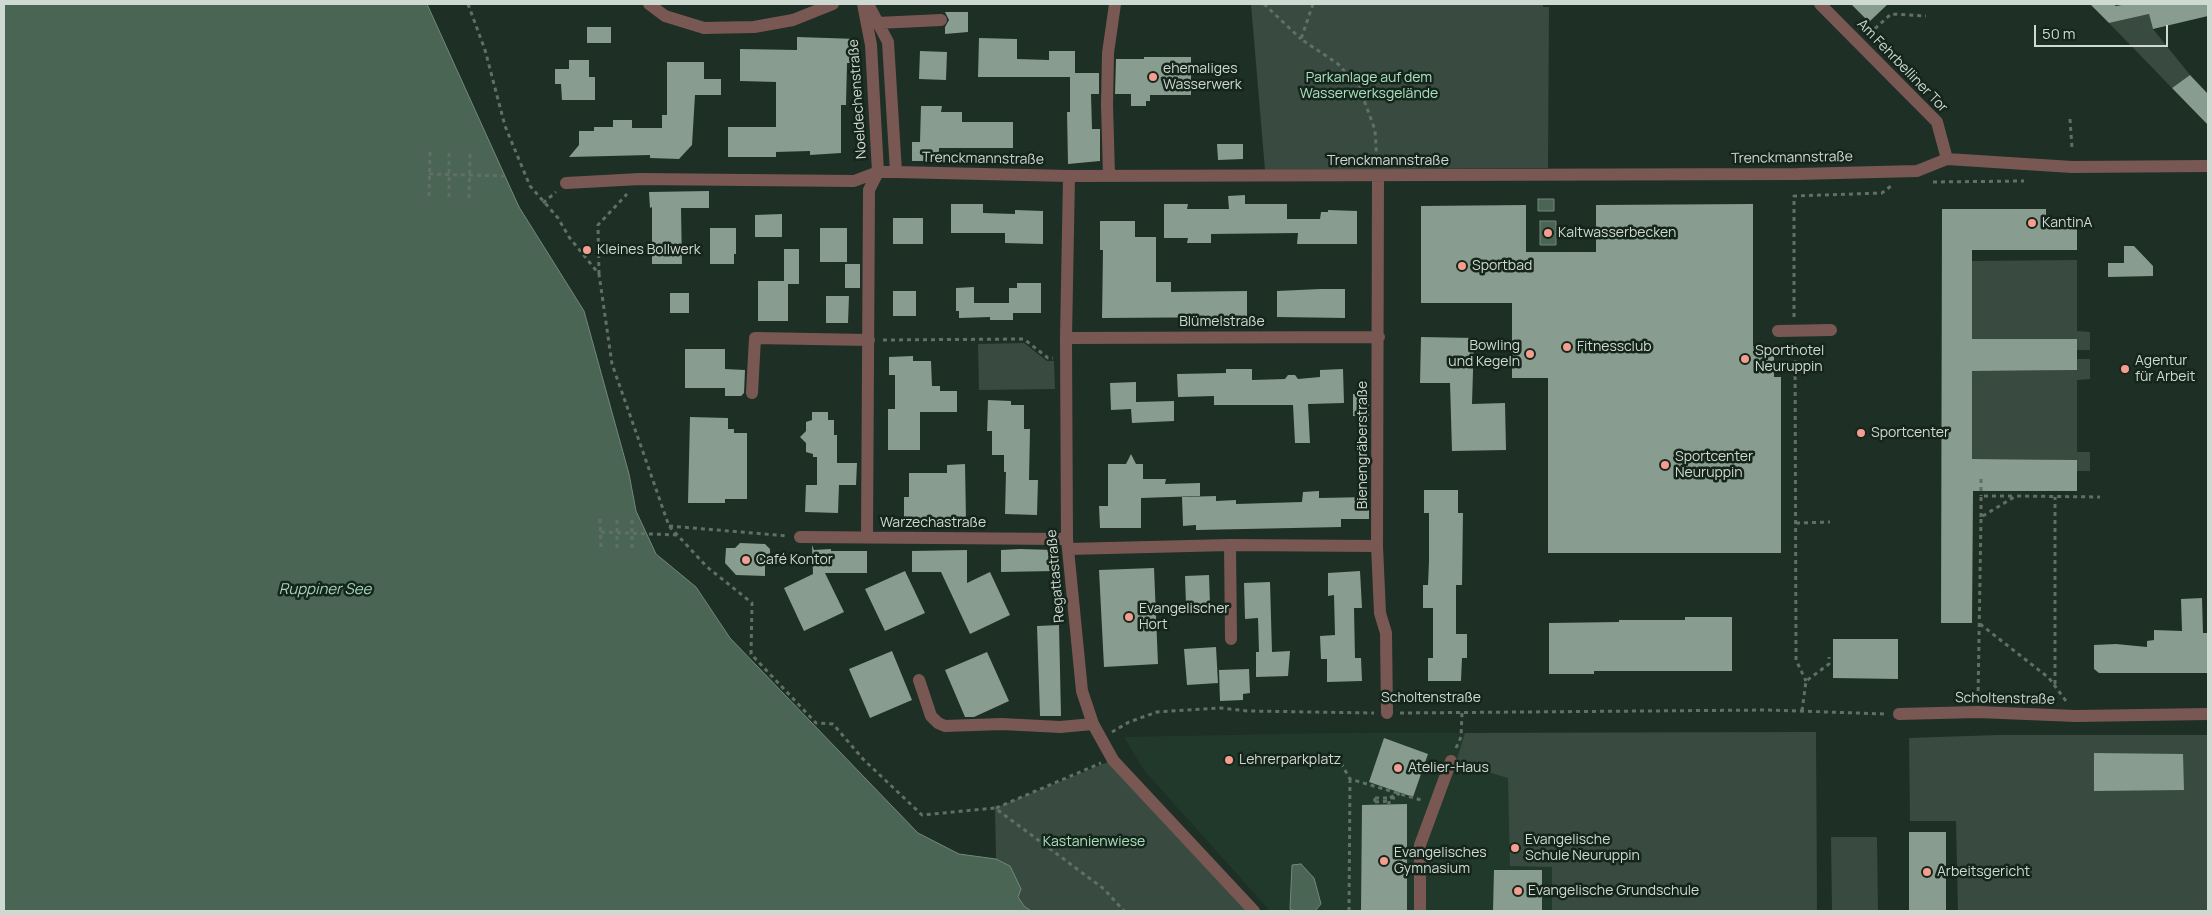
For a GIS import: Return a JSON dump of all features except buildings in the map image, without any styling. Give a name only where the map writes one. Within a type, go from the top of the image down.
[{"type":"street","points":[[649,4],[665,16],[704,28],[754,27],[793,20],[833,4]]},
{"type":"street","name":"Noeldechenstraße","points":[[863,4],[871,46],[878,172],[869,190],[867,538]]},
{"type":"street","points":[[867,4],[888,42],[896,172]]},
{"type":"street","points":[[1109,175],[1108,53],[1115,4]]},
{"type":"street","name":"Am Fehrbelliner Tor","points":[[1820,4],[1937,122],[1946,159]]},
{"type":"street","points":[[877,22],[941,20]]},
{"type":"street","name":"Trenckmannstraße","points":[[566,183],[640,179],[854,181],[878,172],[1069,176],[1788,174],[1917,171],[1946,159],[2072,166],[2208,166]]},
{"type":"street","name":"Regattastraße","points":[[1069,176],[1066,338],[1067,544],[1082,691],[1093,724],[1112,758],[1254,911]]},
{"type":"street","name":"Bienengräberstraße","points":[[1378,176],[1377,546],[1380,613],[1386,633],[1387,713]]},
{"type":"street","points":[[1778,331],[1831,330]]},
{"type":"street","name":"Blümelstraße","points":[[1066,338],[1379,337]]},
{"type":"street","points":[[752,393],[755,338],[869,340]]},
{"type":"street","name":"Warzechastraße","points":[[800,537],[1067,544],[1377,546]]},
{"type":"street","points":[[1230,545],[1231,639]]},
{"type":"street","points":[[919,680],[931,716],[945,726],[1002,724],[1060,726],[1093,724]]},
{"type":"street","name":"Scholtenstraße","points":[[1899,714],[1978,712],[2076,716],[2208,714]]},
{"type":"street","points":[[1420,911],[1420,845],[1451,760]]},
{"type":"path","points":[[468,4],[485,50],[505,126],[530,186],[558,218],[568,237],[599,274]]},
{"type":"path","points":[[1264,4],[1300,39],[1338,64],[1360,89],[1375,130],[1378,176]]},
{"type":"path","points":[[1300,39],[1313,4]]},
{"type":"path","points":[[1869,34],[1891,14],[1926,16]]},
{"type":"path","points":[[2070,120],[2072,148]]},
{"type":"path","points":[[429,196],[430,152]]},
{"type":"path","points":[[449,153],[449,197]]},
{"type":"path","points":[[469,198],[470,154]]},
{"type":"path","points":[[429,174],[504,176]]},
{"type":"path","points":[[640,179],[598,225],[599,274],[612,364],[669,526],[707,567],[752,602],[750,654],[816,723],[833,724],[863,759],[922,815],[995,808],[1112,758]]},
{"type":"path","points":[[1929,182],[2033,181]]},
{"type":"path","points":[[1895,182],[1882,193],[1794,196],[1796,660],[1806,681],[1802,711],[1899,714]]},
{"type":"path","points":[[869,340],[1024,339],[1048,358],[1066,359]]},
{"type":"path","points":[[1978,712],[1981,480]]},
{"type":"path","points":[[1981,496],[2100,497]]},
{"type":"path","points":[[1981,517],[2016,496]]},
{"type":"path","points":[[1980,623],[2055,684],[2055,497]]},
{"type":"path","points":[[600,519],[601,549]]},
{"type":"path","points":[[617,519],[617,548]]},
{"type":"path","points":[[632,519],[632,548]]},
{"type":"path","points":[[1795,523],[1830,522]]},
{"type":"path","points":[[669,526],[800,537]]},
{"type":"path","points":[[601,532],[677,535]]},
{"type":"path","points":[[1806,681],[1829,664],[1830,657]]},
{"type":"path","name":"Scholtenstraße","points":[[1101,740],[1129,722],[1157,712],[1220,708],[1248,711],[1387,713],[1802,711]]},
{"type":"path","points":[[1451,760],[1460,737],[1462,712]]},
{"type":"path","points":[[1337,756],[1350,779],[1349,911]]},
{"type":"path","points":[[1350,779],[1436,805]]},
{"type":"path","points":[[1389,801],[1375,800],[1382,802],[1389,801],[1399,793]]},
{"type":"path","points":[[995,808],[1104,889],[1124,911]]},
{"type":"shaded area","name":"Evangelische Schule Neuruppin","points":[[1816,732],[1817,911],[1270,911],[1143,769],[1124,737],[1329,733]]},
{"type":"green space","name":"Parkanlage auf dem Wasserwerksgelände","points":[[1251,4],[1543,4],[1543,7],[1549,7],[1548,168],[1265,170]]},
{"type":"green space","points":[[2149,14],[2153,29],[2190,75],[2172,88],[2109,23]]},
{"type":"green space","points":[[2077,260],[2077,331],[2090,332],[2090,350],[2077,350],[2077,339],[1972,340],[1972,261]]},
{"type":"green space","points":[[1024,343],[1047,361],[1054,361],[1055,389],[979,390],[978,344]]},
{"type":"green space","points":[[2077,359],[2090,359],[2090,379],[2077,380],[2077,452],[2090,452],[2090,471],[2077,471],[2077,460],[1972,459],[1972,371],[2077,370]]},
{"type":"green space","points":[[1816,732],[1817,911],[1552,911],[1552,867],[1510,866],[1508,778],[1456,762],[1465,733]]},
{"type":"green space","points":[[1998,735],[2208,735],[2208,911],[1958,911],[1956,821],[1910,821],[1909,738]]},
{"type":"green space","name":"Kastanienwiese","points":[[1113,760],[1254,911],[1031,911],[1024,906],[1018,897],[1010,866],[996,859],[995,808]]},
{"type":"green space","points":[[1831,837],[1877,837],[1878,911],[1832,911]]},
{"type":"water","name":"Ruppiner See","points":[[4,4],[427,4],[519,207],[584,311],[629,474],[636,511],[656,554],[696,587],[730,638],[918,833],[959,854],[996,859],[1010,866],[1021,889],[1018,897],[1024,906],[1031,911],[4,911]]},
{"type":"water","points":[[1538,199],[1554,199],[1554,211],[1538,211]]},
{"type":"water","name":"Kaltwasserbecken","points":[[1540,221],[1556,221],[1556,245],[1540,245]]},
{"type":"water","points":[[1301,864],[1314,878],[1321,904],[1315,911],[1295,911],[1290,909],[1292,865]]},
{"type":"place","name":"ehemaliges Wasserwerk","points":[[1153,77]]},
{"type":"place","name":"KantinA","points":[[2032,223]]},
{"type":"place","name":"Kaltwasserbecken","points":[[1548,233]]},
{"type":"place","name":"Kleines Bollwerk","points":[[587,250]]},
{"type":"place","name":"Sportbad","points":[[1462,266]]},
{"type":"place","name":"Fitnessclub","points":[[1567,347]]},
{"type":"place","name":"Bowling und Kegeln","points":[[1530,354]]},
{"type":"place","name":"Sporthotel Neuruppin","points":[[1745,359]]},
{"type":"place","name":"Agentur für Arbeit","points":[[2125,369]]},
{"type":"place","name":"Sportcenter","points":[[1861,433]]},
{"type":"place","name":"Sportcenter Neuruppin","points":[[1665,465]]},
{"type":"place","name":"Café Kontor","points":[[746,560]]},
{"type":"place","name":"Evangelischer Hort","points":[[1129,617]]},
{"type":"place","name":"Lehrerparkplatz","points":[[1229,760]]},
{"type":"place","name":"Atelier-Haus","points":[[1398,768]]},
{"type":"place","name":"Evangelische Schule Neuruppin","points":[[1515,848]]},
{"type":"place","name":"Evangelisches Gymnasium","points":[[1384,861]]},
{"type":"place","name":"Arbeitsgericht","points":[[1927,872]]},
{"type":"place","name":"Evangelische Grundschule","points":[[1518,891]]}]
